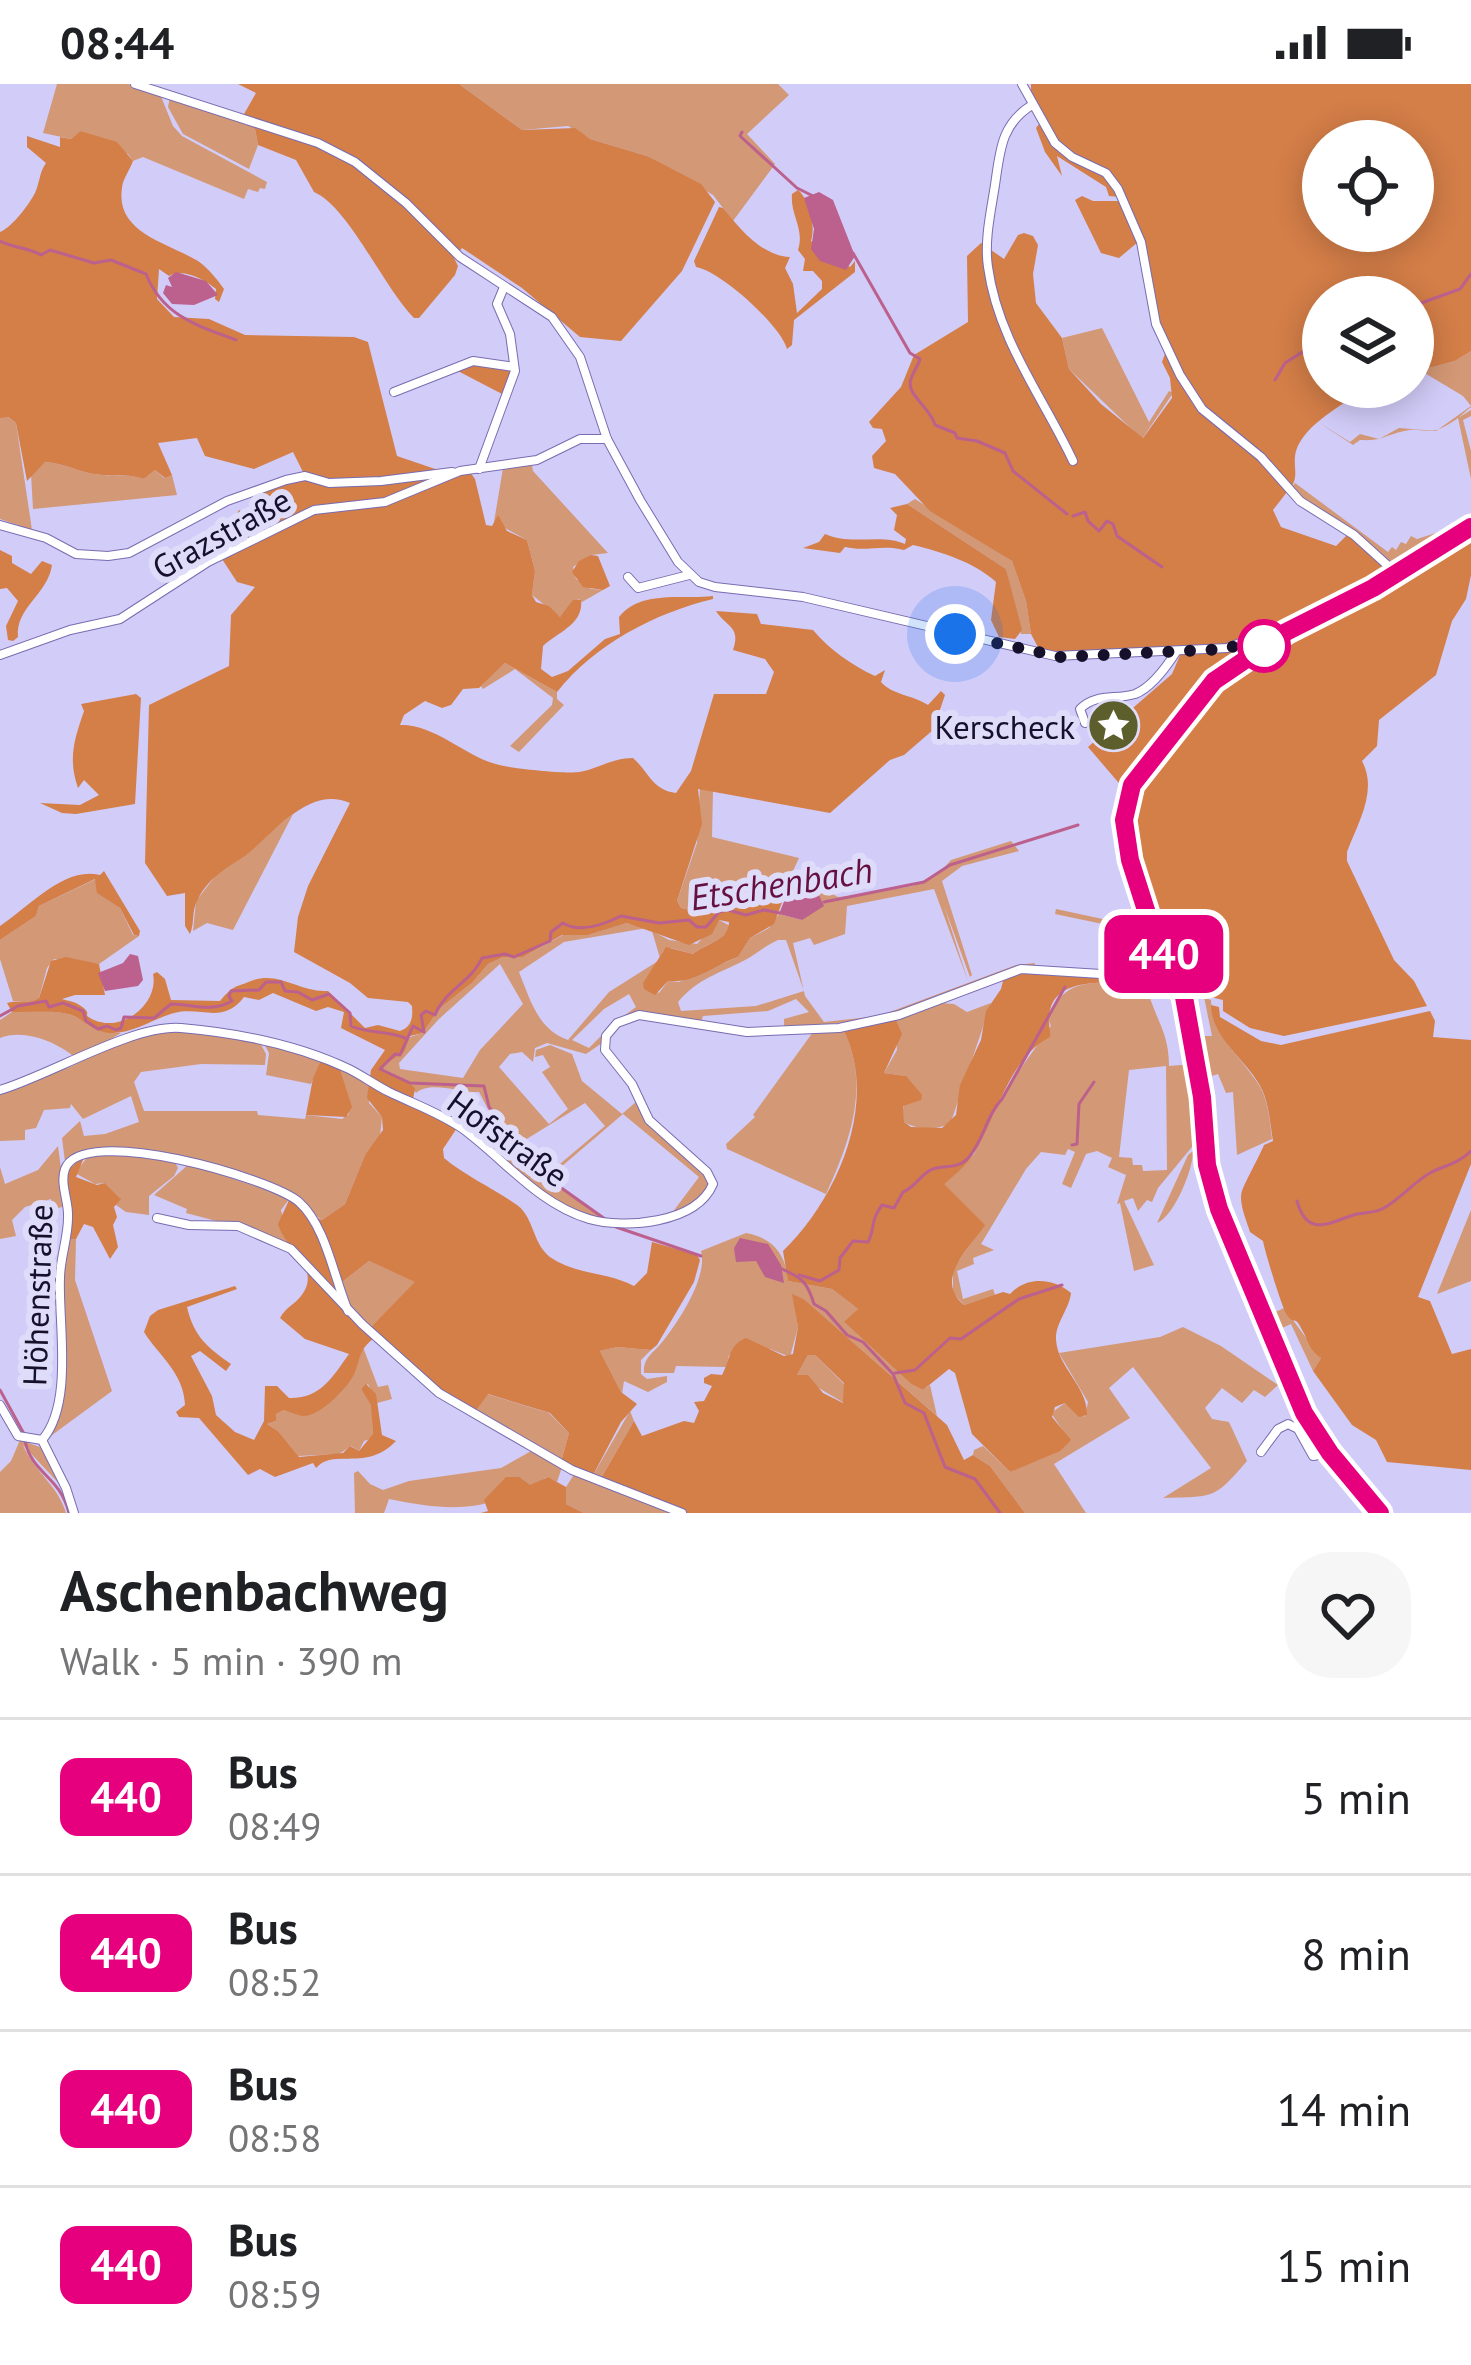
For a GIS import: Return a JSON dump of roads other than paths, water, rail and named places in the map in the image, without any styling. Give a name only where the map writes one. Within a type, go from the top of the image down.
[{"type":"street","points":[[135,84],[318,143],[355,162],[460,257],[552,317],[585,370],[607,439],[671,551],[689,574],[710,586],[803,597],[1049,656],[1227,649],[1274,630],[1286,632]]},
{"type":"street","points":[[1022,84],[1059,148],[1104,172],[1118,189],[1139,235],[1156,324],[1180,375],[1207,415],[1261,458],[1300,501],[1354,535],[1396,573]]},
{"type":"street","points":[[1032,106],[1012,120],[1002,141],[987,265],[999,313],[1024,374],[1073,461]]},
{"type":"street","points":[[479,469],[513,380],[510,332],[497,302],[504,287]]},
{"type":"street","points":[[394,392],[472,362],[509,366]]},
{"type":"street","name":"Grazstraße","points":[[0,655],[70,630],[120,620],[199,567],[292,518],[324,507],[400,497],[460,471],[542,459],[580,439],[607,439]]},
{"type":"street","points":[[0,525],[46,538],[76,554],[109,556],[129,553],[227,501],[286,480],[304,476],[329,483],[381,481],[460,471]]},
{"type":"street","points":[[1380,1513],[1330,1453],[1295,1394],[1215,1198],[1183,992],[1153,932],[1124,826],[1130,789],[1214,681],[1286,632],[1357,597],[1471,527]]},
{"type":"street","points":[[628,577],[638,588],[689,574]]},
{"type":"street","points":[[1085,723],[1080,709],[1090,699],[1145,689],[1177,651]]},
{"type":"street","name":"Hofstraße","points":[[0,1090],[120,1040],[161,1029],[255,1036],[339,1065],[441,1116],[568,1210],[596,1221],[634,1223],[688,1208],[705,1198],[713,1184],[707,1172],[654,1126],[632,1084],[608,1055],[606,1036],[622,1019],[647,1016],[747,1032],[839,1028],[920,1008],[1021,969],[1117,975],[1183,992]]},
{"type":"street","name":"Höhenstraße","points":[[0,1405],[18,1436],[42,1440],[54,1418],[64,1344],[60,1278],[68,1215],[65,1171],[80,1155],[99,1150],[158,1154],[289,1195],[308,1212],[348,1311]]},
{"type":"street","name":"Höhenstraße","points":[[158,1218],[189,1226],[238,1226],[292,1249],[348,1311],[448,1399],[572,1470],[682,1513]]},
{"type":"street","points":[[1261,1452],[1288,1424],[1298,1429],[1313,1456],[1330,1453]]},
{"type":"street","points":[[42,1440],[74,1513]]},
{"type":"waterway","points":[[742,132],[740,136],[797,188],[813,196]]},
{"type":"waterway","points":[[0,241],[41,255],[50,250],[94,263],[111,260],[146,274],[171,309],[194,324],[236,340]]},
{"type":"waterway","points":[[853,253],[910,353],[920,359],[910,385],[935,425],[957,438],[1005,453],[1013,471],[1067,514]]},
{"type":"waterway","points":[[1434,298],[1460,289],[1471,274]]},
{"type":"waterway","points":[[1275,380],[1285,363],[1302,352]]},
{"type":"waterway","points":[[1073,516],[1085,512],[1099,531],[1107,521],[1113,524],[1117,536],[1162,567]]},
{"type":"waterway","name":"Etschenbach","points":[[824,902],[924,882],[950,865],[1078,825]]},
{"type":"waterway","name":"Etschenbach","points":[[605,1219],[546,1177],[489,1107],[484,1086],[410,1083],[380,1069],[395,1054],[400,1055],[413,1026],[424,1032],[421,1015],[426,1011],[435,1015],[482,958],[514,957],[550,941],[551,932],[563,923],[585,928],[621,916],[659,923],[689,920],[706,927],[719,912],[728,910],[746,915],[764,910],[780,913]]},
{"type":"waterway","points":[[0,1016],[18,1006],[63,1003],[83,1011],[86,1021],[98,1029],[116,1030],[124,1017],[154,1018],[171,1004],[217,1007],[232,1001],[231,991],[259,990],[266,982],[281,982],[285,991],[312,1000],[329,994],[350,1013],[351,1026],[405,1038]]},
{"type":"waterway","points":[[799,1275],[820,1281],[839,1270],[840,1258],[853,1241],[868,1242],[882,1205],[894,1208],[903,1192],[929,1171],[969,1157],[1065,987]]},
{"type":"waterway","points":[[1072,1145],[1077,1144],[1079,1104],[1094,1082]]},
{"type":"waterway","points":[[1297,1201],[1307,1220],[1321,1225],[1378,1211],[1424,1177],[1471,1151]]},
{"type":"waterway","points":[[616,1227],[701,1256]]},
{"type":"waterway","points":[[780,1268],[803,1281],[814,1304],[847,1335],[863,1342],[893,1374],[905,1403],[924,1413],[945,1467],[975,1479],[1000,1513]]},
{"type":"waterway","points":[[895,1373],[915,1370],[950,1338],[961,1339],[1019,1299],[1062,1285]]},
{"type":"waterway","points":[[0,1390],[23,1432]]},
{"type":"waterway","points":[[25,1441],[69,1513]]},
{"type":"place","name":"Kerscheck","points":[[1114,726]]}]
